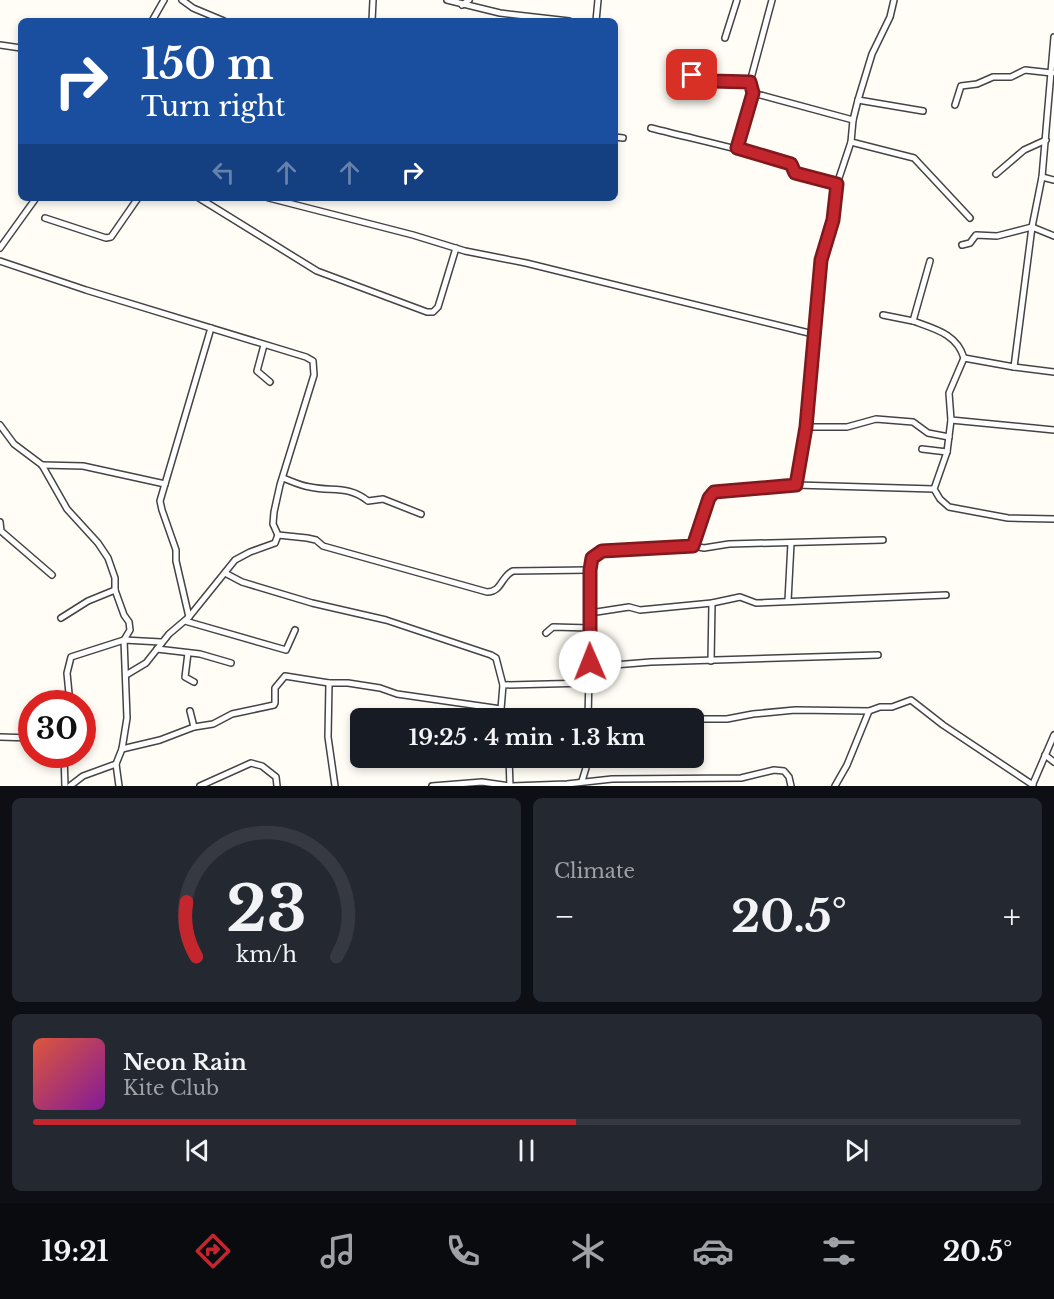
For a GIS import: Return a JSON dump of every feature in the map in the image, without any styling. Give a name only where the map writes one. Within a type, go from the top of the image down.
[{"type":"street","points":[[154,18],[164,0]]},
{"type":"street","points":[[182,0],[193,8],[217,18]]},
{"type":"street","points":[[372,18],[373,0]]},
{"type":"street","points":[[447,0],[500,13],[543,18]]},
{"type":"street","points":[[462,4],[469,0]]},
{"type":"street","points":[[596,18],[598,0]]},
{"type":"street","points":[[725,38],[737,0]]},
{"type":"street","points":[[737,148],[753,93],[750,82],[771,0]]},
{"type":"street","points":[[796,485],[806,427],[821,260],[833,220],[837,184],[851,142],[858,100],[872,54],[890,16],[894,0]]},
{"type":"street","points":[[1014,367],[1032,227],[1042,177],[1054,38]]},
{"type":"street","points":[[0,45],[18,48]]},
{"type":"street","points":[[672,68],[712,81],[750,82]]},
{"type":"street","points":[[954,105],[961,86],[977,84],[993,76],[1011,77],[1025,70],[1052,73]]},
{"type":"street","points":[[753,93],[853,120]]},
{"type":"street","points":[[858,100],[923,111]]},
{"type":"street","points":[[651,128],[737,148],[791,164],[795,173],[837,184]]},
{"type":"street","points":[[618,137],[623,138]]},
{"type":"street","points":[[996,174],[1024,150],[1046,140]]},
{"type":"street","points":[[851,142],[914,158],[970,218]]},
{"type":"street","points":[[1042,177],[1054,180]]},
{"type":"street","points":[[0,248],[34,201]]},
{"type":"street","points":[[45,218],[106,238],[111,237],[136,201]]},
{"type":"street","points":[[204,201],[317,271],[427,312],[433,312],[438,307],[456,248]]},
{"type":"street","points":[[280,201],[456,248],[526,262],[604,284],[813,334]]},
{"type":"street","points":[[962,245],[970,243],[976,235],[997,236],[1032,227],[1054,236]]},
{"type":"street","points":[[0,261],[86,290],[306,357],[314,362],[315,367],[274,512],[273,524],[278,535],[275,543],[235,560],[187,619],[162,642],[146,663],[126,675]]},
{"type":"street","points":[[913,321],[930,261]]},
{"type":"street","points":[[883,315],[913,321],[950,336],[960,346],[964,358],[949,393],[951,420],[947,452],[934,489]]},
{"type":"street","points":[[187,619],[176,550],[160,501],[211,328]]},
{"type":"street","points":[[264,345],[256,370],[270,382]]},
{"type":"street","points":[[964,358],[1054,372]]},
{"type":"street","points":[[806,427],[848,427],[876,419],[913,422],[928,433],[949,437]]},
{"type":"street","points":[[951,420],[1054,430]]},
{"type":"street","points":[[0,425],[14,444],[42,465],[67,509],[98,543],[108,558],[115,578],[115,590],[129,622],[130,630],[124,640],[127,718],[122,749],[116,764],[119,786]]},
{"type":"street","points":[[922,449],[947,452]]},
{"type":"street","points":[[42,465],[83,466],[165,484]]},
{"type":"street","points":[[283,478],[310,487],[358,493],[368,501],[383,499],[421,514]]},
{"type":"street","points":[[693,546],[709,498],[714,492],[796,485],[934,489]]},
{"type":"street","points":[[934,489],[949,507],[1008,518],[1054,519]]},
{"type":"street","points":[[0,522],[1,531],[52,575]]},
{"type":"street","points":[[278,535],[316,540],[323,546],[487,592],[499,589],[508,573],[513,571],[590,570]]},
{"type":"street","points":[[588,708],[590,570],[592,558],[602,551],[693,546],[704,548],[729,544],[883,540]]},
{"type":"street","points":[[788,602],[791,543]]},
{"type":"street","points":[[225,573],[242,582],[312,603],[386,620],[491,655],[496,658],[503,685],[501,708]]},
{"type":"street","points":[[61,618],[88,601],[115,590]]},
{"type":"street","points":[[590,613],[629,607],[640,610],[712,603],[740,597],[756,603],[946,596]]},
{"type":"street","points":[[711,661],[712,603]]},
{"type":"street","points":[[187,619],[286,650],[295,630]]},
{"type":"street","points":[[546,633],[553,627],[590,628]]},
{"type":"street","points":[[69,690],[67,673],[71,657],[124,640],[162,642]]},
{"type":"street","points":[[157,649],[188,653],[231,663]]},
{"type":"street","points":[[188,653],[185,677],[194,682]]},
{"type":"street","points":[[590,667],[651,662],[878,655]]},
{"type":"street","points":[[122,749],[160,740],[194,727],[213,724],[232,714],[274,705],[275,688],[285,676],[330,683],[348,683],[380,688],[397,694],[494,708]]},
{"type":"street","points":[[330,683],[328,737],[335,786]]},
{"type":"street","points":[[503,685],[588,683]]},
{"type":"street","points":[[704,719],[728,719],[795,710],[869,711],[880,707],[892,707],[911,700],[1032,785],[1054,735]]},
{"type":"street","points":[[190,711],[194,727]]},
{"type":"street","points":[[835,786],[869,711]]},
{"type":"street","points":[[0,737],[18,738]]},
{"type":"street","points":[[1045,755],[1054,762]]},
{"type":"street","points":[[200,786],[251,763],[262,766],[276,777],[277,786]]},
{"type":"street","points":[[70,786],[83,776],[116,764]]},
{"type":"street","points":[[64,768],[65,786]]},
{"type":"street","points":[[509,768],[510,786]]},
{"type":"street","points":[[582,781],[586,768]]},
{"type":"street","points":[[432,786],[482,782],[510,786],[567,784],[582,781],[613,783],[741,778],[774,770],[784,771],[789,777],[791,786]]},
{"type":"route","points":[[590,662],[592,558],[602,551],[693,546],[709,498],[714,492],[796,485],[804,450],[821,260],[833,220],[837,184],[795,173],[791,164],[737,148],[753,93],[750,82],[712,81],[692,75]]}]
